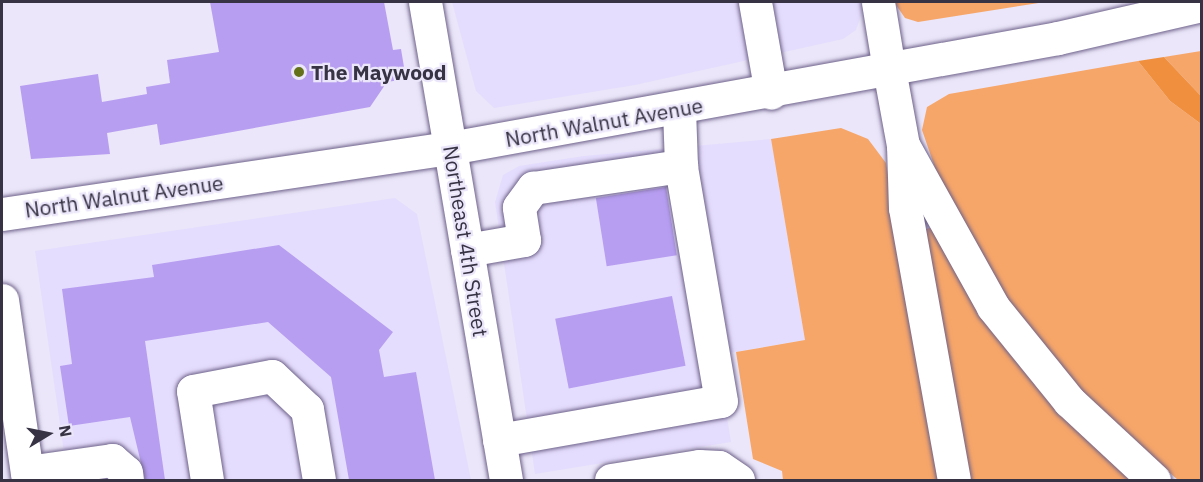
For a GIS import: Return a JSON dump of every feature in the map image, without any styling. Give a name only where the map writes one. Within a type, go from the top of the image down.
[{"type":"main road","name":"Northeast 4th Street","points":[[425,2],[506,480]]},
{"type":"main road","points":[[755,2],[771,93]]},
{"type":"main road","points":[[878,2],[903,145],[905,208],[954,480]]},
{"type":"main road","name":"North Walnut Avenue","points":[[2,214],[450,148],[679,110],[1197,9]]},
{"type":"main road","points":[[499,440],[721,401],[681,166],[679,110]]},
{"type":"main road","points":[[903,145],[993,308],[1069,401],[1154,480]]},
{"type":"main road","points":[[467,250],[524,240],[519,207],[533,188],[681,166]]},
{"type":"main road","points":[[2,300],[27,476],[111,460],[126,472],[128,480]]},
{"type":"main road","points":[[207,480],[193,391],[272,376],[307,409],[319,480]]},
{"type":"main road","points":[[611,480],[699,465],[719,467],[738,480]]},
{"type":"shaded area","points":[[452,2],[860,2],[862,13],[856,30],[843,39],[635,85],[494,108],[476,91]]},
{"type":"shaded area","points":[[894,2],[1045,2],[918,22],[905,18]]},
{"type":"shaded area","points":[[1201,51],[1201,96],[1164,57]]},
{"type":"shaded area","points":[[1164,57],[1201,96],[1201,124],[1170,101],[1138,61]]},
{"type":"shaded area","points":[[1138,61],[1170,101],[1201,124],[1201,480],[1178,480],[1078,394],[1006,306],[942,188],[922,130],[927,107],[949,94]]},
{"type":"shaded area","points":[[841,128],[868,139],[886,163],[942,480],[783,480],[782,471],[753,459],[736,352],[805,340],[771,139]]},
{"type":"shaded area","points":[[771,139],[805,340],[717,355],[731,442],[535,474],[495,202],[503,175],[519,166],[584,156]]},
{"type":"shaded area","points":[[395,198],[417,214],[471,480],[68,480],[35,251]]},
{"type":"shaded area","points":[[933,227],[1069,420],[1130,480],[966,480],[923,230]]},
{"type":"building","name":"The Maywood","points":[[210,2],[384,2],[393,50],[401,49],[406,79],[387,82],[370,107],[160,145],[157,124],[107,133],[110,154],[31,159],[20,86],[98,74],[102,102],[147,94],[146,87],[170,83],[167,60],[219,52]]},
{"type":"building","points":[[666,187],[677,255],[607,266],[596,198]]},
{"type":"building","points":[[279,245],[393,332],[379,350],[384,377],[416,372],[435,480],[349,480],[331,377],[268,322],[145,341],[165,480],[145,480],[130,417],[69,426],[60,366],[72,364],[62,289],[154,277],[152,265]]},
{"type":"building","points":[[672,296],[686,366],[569,388],[555,319]]},
{"type":"place","name":"The Maywood","points":[[299,72]]}]
